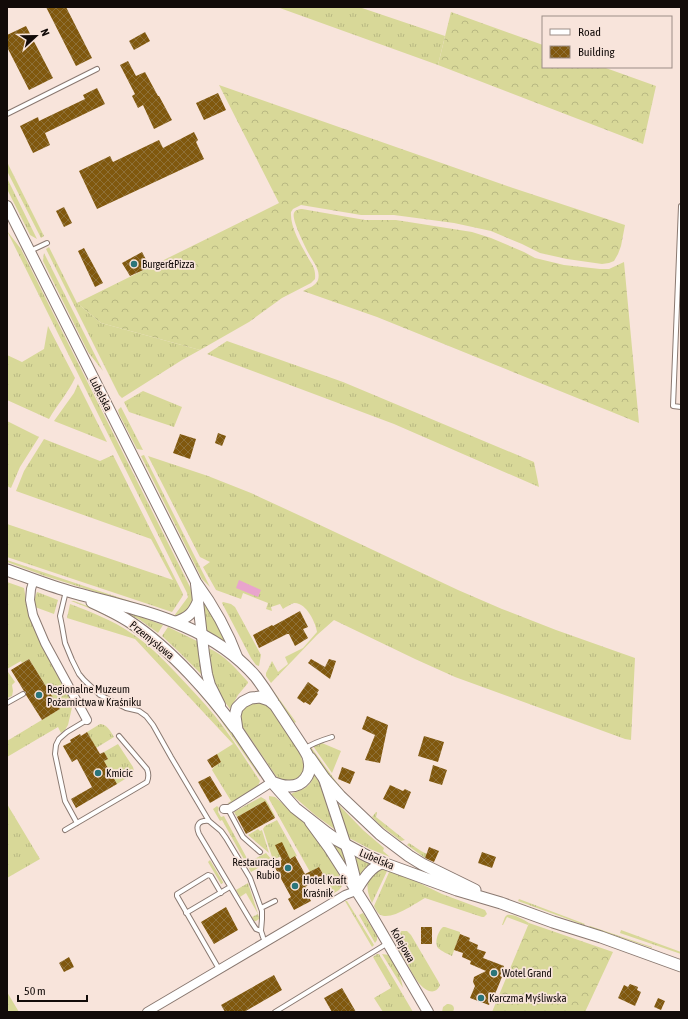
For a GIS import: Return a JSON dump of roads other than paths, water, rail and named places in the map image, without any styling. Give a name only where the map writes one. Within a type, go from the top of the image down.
[{"type":"main road","name":"Przemysłowa","points":[[7,570],[66,590],[138,609],[175,622],[221,645],[238,659]]},
{"type":"main road","name":"Przemysłowa","points":[[66,590],[121,616],[149,635],[179,662],[223,710]]},
{"type":"main road","name":"Lubelska","points":[[238,659],[259,681],[324,778],[346,803],[369,825],[398,848],[432,869],[501,903]]},
{"type":"main road","points":[[237,730],[235,711],[243,702],[251,698],[260,697],[269,700],[275,705]]},
{"type":"main road","name":"Lubelska","points":[[223,710],[272,782],[290,803],[327,833],[346,845],[383,863],[457,890],[501,903],[681,966]]},
{"type":"main road","points":[[272,782],[287,786],[296,785],[303,782],[309,774],[310,769],[306,752]]},
{"type":"street","name":"Lubelska","points":[[7,206],[196,582],[210,602],[238,659]]},
{"type":"street","points":[[34,579],[30,600],[33,615],[45,643],[87,720]]},
{"type":"street","name":"Lubelska","points":[[196,582],[207,674],[223,710]]},
{"type":"street","points":[[175,622],[189,615],[193,611],[198,601]]},
{"type":"street","name":"Kolejowa","points":[[324,778],[346,845],[355,878],[356,890]]},
{"type":"street","points":[[226,809],[260,791],[272,782]]},
{"type":"street","name":"Kolejowa","points":[[305,816],[329,848],[356,890],[389,943],[428,1012]]},
{"type":"street","points":[[147,1012],[345,895],[356,890],[368,874],[378,865],[383,863]]},
{"type":"lane","points":[[7,114],[97,69]]},
{"type":"lane","points":[[681,206],[673,406],[681,407]]},
{"type":"lane","points":[[30,251],[47,243]]},
{"type":"lane","points":[[66,590],[60,616],[65,643],[79,674],[100,694],[126,708],[146,716],[153,725],[209,821],[221,831],[250,878],[262,911],[261,931],[265,942]]},
{"type":"lane","points":[[7,703],[23,694]]},
{"type":"lane","points":[[77,823],[65,801],[55,754],[59,739],[87,720]]},
{"type":"lane","points":[[65,830],[147,782],[149,773],[147,769],[119,736]]},
{"type":"lane","points":[[306,752],[315,742],[332,737]]},
{"type":"lane","points":[[226,809],[243,837],[260,852]]},
{"type":"lane","points":[[209,821],[200,823],[197,829],[199,834],[252,923],[256,929],[261,931]]},
{"type":"lane","points":[[219,969],[186,913],[177,894],[208,875],[211,876],[221,893]]},
{"type":"lane","points":[[186,913],[230,887]]},
{"type":"lane","points":[[261,908],[275,901]]},
{"type":"lane","points":[[275,1012],[389,943]]},
{"type":"place","name":"Burger&Pizza","points":[[134,264]]},
{"type":"place","name":"Regionalne Muzeum Pożarnictwa w Kraśniku","points":[[39,695]]},
{"type":"place","name":"Kmicic","points":[[98,773]]},
{"type":"place","name":"Restauracja Rubio","points":[[288,868]]},
{"type":"place","name":"Hotel Kraft Kraśnik","points":[[295,886]]},
{"type":"place","name":"Wotel Grand","points":[[494,973]]},
{"type":"place","name":"Karczma Myśliwska","points":[[481,998]]}]
